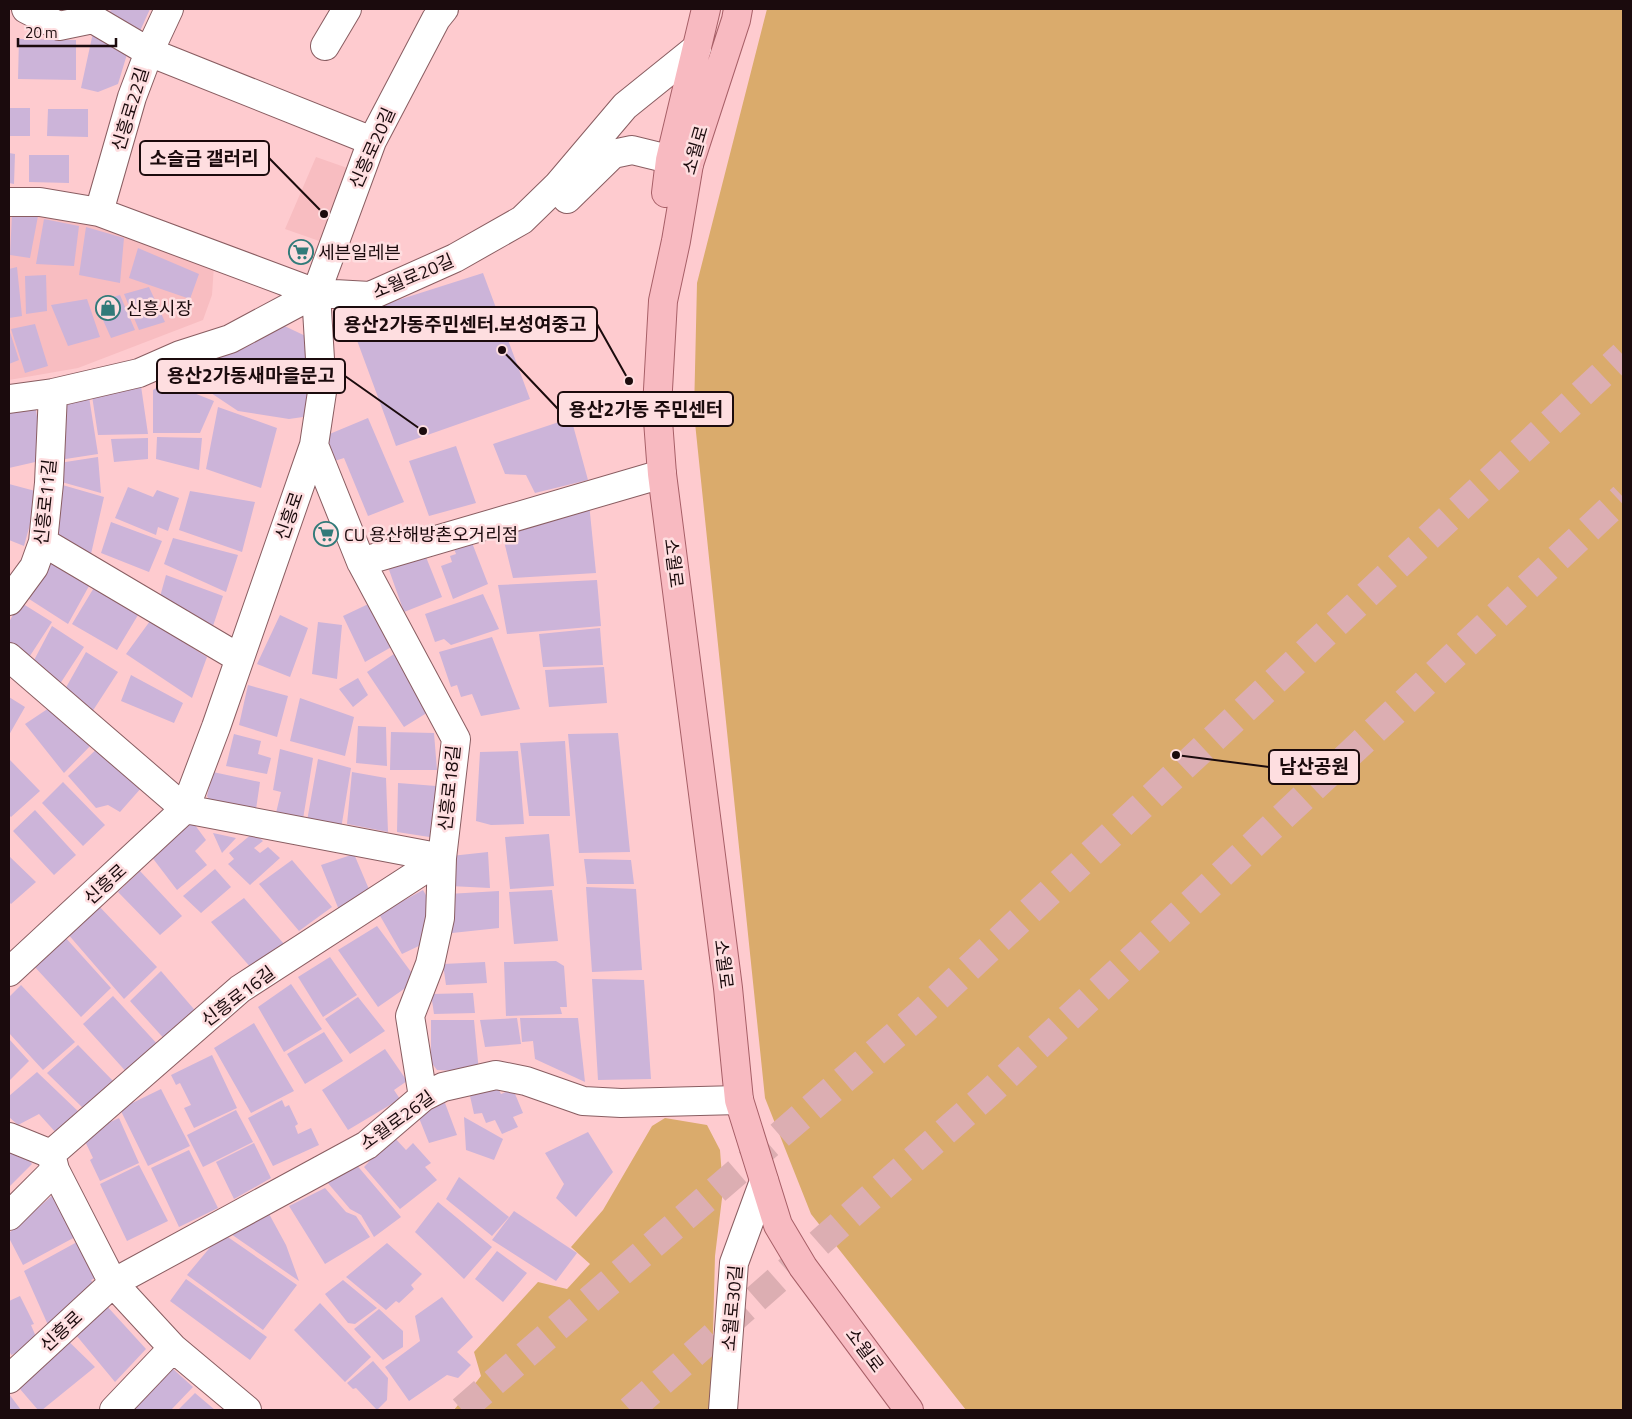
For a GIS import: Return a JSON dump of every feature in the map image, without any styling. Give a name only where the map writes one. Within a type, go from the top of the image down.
[{"type":"main road","name":"소월로","points":[[706,9],[696,48],[680,162],[648,321],[646,402],[662,474],[728,988],[739,1100],[778,1225],[803,1268],[909,1410]]},
{"type":"main road","name":"소월로","points":[[680,162],[736,20],[738,9]]},
{"type":"street","points":[[26,9],[59,26],[93,19],[149,52],[372,141]]},
{"type":"street","name":"신흥로22길","points":[[99,212],[132,97],[149,52],[169,9]]},
{"type":"street","points":[[325,46],[347,9]]},
{"type":"street","name":"신흥로20길","points":[[316,293],[372,141],[433,12]]},
{"type":"street","name":"소월로20길","points":[[316,293],[370,296],[455,258],[522,220],[558,185],[625,106],[696,48]]},
{"type":"street","points":[[522,220],[566,199],[613,154],[632,150],[680,162]]},
{"type":"street","points":[[9,202],[40,202],[99,212],[316,293]]},
{"type":"street","points":[[9,399],[53,393],[139,373],[180,355],[230,339],[316,293]]},
{"type":"street","name":"신흥로","points":[[9,972],[185,809],[314,446],[322,392],[316,293]]},
{"type":"street","name":"신흥로11길","points":[[9,601],[34,567],[43,542],[49,483],[53,393]]},
{"type":"street","name":"신흥로18길","points":[[314,446],[361,562],[456,739],[442,858],[440,918],[430,964],[410,1016],[423,1097]]},
{"type":"street","points":[[361,562],[662,474]]},
{"type":"street","points":[[43,542],[239,658]]},
{"type":"street","points":[[9,657],[185,809],[442,858]]},
{"type":"street","name":"신흥로16길","points":[[53,1162],[240,990],[442,858]]},
{"type":"street","name":"소월로26길","points":[[113,1283],[367,1145],[423,1097],[443,1087],[496,1075],[526,1081],[584,1101],[621,1103],[739,1100]]},
{"type":"street","points":[[9,1137],[53,1162],[113,1283],[173,1348],[247,1410]]},
{"type":"street","points":[[9,1216],[53,1162]]},
{"type":"street","name":"소월로30길","points":[[723,1410],[734,1263],[764,1181]]},
{"type":"street","name":"신흥로","points":[[9,1379],[113,1283]]},
{"type":"street","points":[[114,1410],[173,1348]]},
{"type":"shaded area","points":[[767,9],[1623,9],[1623,1410],[966,1410],[811,1214],[765,1098],[694,413],[697,283]]},
{"type":"shaded area","points":[[316,157],[353,170],[325,243],[285,229]]},
{"type":"shaded area","name":"신흥시장","points":[[9,212],[45,212],[138,234],[214,265],[212,295],[203,320],[78,368],[9,380]]},
{"type":"shaded area","points":[[665,1118],[707,1125],[720,1150],[723,1190],[715,1256],[711,1410],[454,1410],[481,1376],[474,1352],[538,1282],[567,1289],[590,1264],[571,1247],[603,1210],[652,1126]]},
{"type":"building","points":[[114,9],[150,9],[140,31],[103,14]]},
{"type":"building","points":[[94,28],[128,51],[118,84],[98,92],[81,88]]},
{"type":"building","points":[[19,39],[76,40],[76,80],[18,79]]},
{"type":"building","points":[[9,108],[30,108],[30,136],[9,136]]},
{"type":"building","points":[[48,109],[88,109],[88,137],[47,136]]},
{"type":"building","points":[[9,153],[15,154],[14,184],[9,183]]},
{"type":"building","points":[[29,155],[69,155],[69,183],[29,182]]},
{"type":"building","points":[[12,215],[38,216],[30,258],[10,255]]},
{"type":"building","points":[[44,219],[79,226],[74,266],[36,264]]},
{"type":"building","points":[[86,227],[124,238],[120,283],[79,275]]},
{"type":"building","points":[[138,248],[199,274],[190,299],[129,278]]},
{"type":"building","points":[[17,267],[22,316],[9,318],[9,269]]},
{"type":"building","points":[[483,273],[530,399],[396,446],[348,316]]},
{"type":"building","points":[[46,275],[47,311],[26,314],[25,276]]},
{"type":"building","points":[[149,287],[165,322],[139,330],[124,294]]},
{"type":"building","points":[[120,295],[135,330],[111,338],[95,302]]},
{"type":"building","points":[[87,299],[100,337],[68,346],[51,305]]},
{"type":"building","points":[[276,322],[314,340],[310,416],[289,419],[238,411],[172,367]]},
{"type":"building","points":[[35,324],[48,366],[25,373],[11,329]]},
{"type":"building","points":[[9,329],[19,360],[9,364]]},
{"type":"building","points":[[166,382],[214,401],[200,433],[153,433],[153,390]]},
{"type":"building","points":[[141,386],[148,434],[98,435],[92,396]]},
{"type":"building","points":[[89,397],[98,454],[59,460],[61,402]]},
{"type":"building","points":[[35,404],[44,460],[9,468],[9,410]]},
{"type":"building","points":[[218,407],[277,428],[261,488],[206,469]]},
{"type":"building","points":[[368,418],[404,502],[368,516],[344,458],[331,462],[320,438]]},
{"type":"building","points":[[571,418],[588,480],[535,493],[526,475],[505,474],[493,444]]},
{"type":"building","points":[[157,437],[202,438],[199,470],[156,459]]},
{"type":"building","points":[[148,438],[148,459],[114,462],[111,439]]},
{"type":"building","points":[[456,446],[476,503],[429,516],[409,461]]},
{"type":"building","points":[[98,457],[101,493],[58,481],[59,463]]},
{"type":"building","points":[[9,484],[39,492],[24,546],[9,540]]},
{"type":"building","points":[[59,484],[104,497],[91,554],[67,543],[49,531]]},
{"type":"building","points":[[128,487],[153,497],[157,490],[179,498],[168,531],[158,527],[156,535],[115,518]]},
{"type":"building","points":[[190,491],[255,502],[242,552],[179,530]]},
{"type":"building","points":[[589,503],[596,573],[513,578],[501,529]]},
{"type":"building","points":[[111,522],[162,541],[149,572],[101,553]]},
{"type":"building","points":[[469,535],[488,584],[453,599],[441,566],[452,562],[450,556],[456,554],[451,541]]},
{"type":"building","points":[[173,538],[238,555],[226,592],[164,564]]},
{"type":"building","points":[[424,552],[442,597],[404,612],[388,567]]},
{"type":"building","points":[[48,561],[89,586],[68,624],[26,597]]},
{"type":"building","points":[[166,575],[223,596],[211,632],[158,604]]},
{"type":"building","points":[[597,580],[601,626],[507,634],[498,585]]},
{"type":"building","points":[[95,586],[138,615],[117,650],[72,624]]},
{"type":"building","points":[[483,594],[499,629],[451,645],[444,639],[435,642],[425,614]]},
{"type":"building","points":[[379,599],[402,641],[365,662],[343,616]]},
{"type":"building","points":[[20,602],[52,622],[26,662],[9,649],[9,622]]},
{"type":"building","points":[[280,615],[308,628],[290,677],[257,664]]},
{"type":"building","points":[[150,621],[207,657],[192,698],[126,654]]},
{"type":"building","points":[[318,622],[342,625],[337,679],[312,674]]},
{"type":"building","points":[[52,626],[84,647],[58,687],[31,666]]},
{"type":"building","points":[[600,628],[603,665],[543,667],[539,634]]},
{"type":"building","points":[[492,637],[520,709],[481,716],[472,694],[461,697],[457,685],[451,687],[439,652]]},
{"type":"building","points":[[403,648],[438,706],[404,727],[367,672]]},
{"type":"building","points":[[86,652],[118,672],[92,712],[64,691]]},
{"type":"building","points":[[604,667],[607,703],[549,707],[545,670]]},
{"type":"building","points":[[131,675],[183,703],[174,723],[121,701]]},
{"type":"building","points":[[358,678],[368,695],[353,707],[339,689]]},
{"type":"building","points":[[248,685],[288,696],[277,737],[239,725]]},
{"type":"building","points":[[9,697],[25,707],[9,735]]},
{"type":"building","points":[[300,698],[354,717],[345,756],[290,741]]},
{"type":"building","points":[[55,704],[94,742],[64,773],[25,724]]},
{"type":"building","points":[[358,726],[386,727],[387,766],[356,763]]},
{"type":"building","points":[[391,732],[434,733],[437,770],[390,770]]},
{"type":"building","points":[[618,733],[630,852],[579,853],[568,734]]},
{"type":"building","points":[[234,734],[261,741],[258,754],[271,758],[267,774],[226,766]]},
{"type":"building","points":[[565,741],[570,816],[529,816],[520,743]]},
{"type":"building","points":[[101,745],[142,787],[120,812],[108,805],[96,808],[68,776]]},
{"type":"building","points":[[280,749],[313,758],[303,819],[276,813],[281,792],[273,790]]},
{"type":"building","points":[[518,751],[524,824],[491,825],[476,821],[480,752]]},
{"type":"building","points":[[9,759],[40,791],[11,817],[9,815]]},
{"type":"building","points":[[318,759],[351,768],[341,829],[307,821]]},
{"type":"building","points":[[213,772],[260,782],[255,816],[214,808],[207,796]]},
{"type":"building","points":[[352,772],[386,778],[388,832],[347,824]]},
{"type":"building","points":[[63,782],[105,825],[83,846],[42,803]]},
{"type":"building","points":[[398,783],[436,786],[436,838],[397,832]]},
{"type":"building","points":[[35,810],[76,855],[54,875],[13,831]]},
{"type":"building","points":[[192,821],[206,840],[195,851],[207,865],[177,890],[148,852]]},
{"type":"building","points":[[213,833],[236,838],[222,853]]},
{"type":"building","points":[[253,833],[263,841],[254,848],[260,853],[268,847],[280,858],[250,885],[228,864],[234,859],[229,853]]},
{"type":"building","points":[[549,834],[554,886],[510,889],[505,837]]},
{"type":"building","points":[[488,852],[490,888],[450,886],[451,856]]},
{"type":"building","points":[[354,854],[374,901],[341,915],[321,865]]},
{"type":"building","points":[[9,856],[36,882],[11,904],[9,902]]},
{"type":"building","points":[[584,859],[631,860],[634,884],[587,884]]},
{"type":"building","points":[[292,860],[332,907],[299,931],[259,884]]},
{"type":"building","points":[[215,869],[231,887],[201,913],[183,896]]},
{"type":"building","points":[[140,871],[182,916],[160,935],[118,892]]},
{"type":"building","points":[[586,887],[636,889],[642,970],[592,972]]},
{"type":"building","points":[[423,890],[434,909],[433,916],[425,920],[431,931],[425,943],[402,954],[379,914]]},
{"type":"building","points":[[552,890],[558,941],[514,944],[509,892]]},
{"type":"building","points":[[499,891],[499,928],[452,933],[448,894]]},
{"type":"building","points":[[244,898],[284,944],[252,969],[211,922]]},
{"type":"building","points":[[97,904],[157,967],[124,999],[67,933]]},
{"type":"building","points":[[377,926],[417,980],[378,1007],[338,950]]},
{"type":"building","points":[[64,936],[111,988],[81,1017],[33,965]]},
{"type":"building","points":[[330,957],[357,995],[323,1017],[298,977]]},
{"type":"building","points":[[556,961],[564,966],[567,1007],[560,1007],[562,1014],[506,1016],[504,962]]},
{"type":"building","points":[[485,962],[487,983],[446,985],[443,964]]},
{"type":"building","points":[[161,971],[199,1015],[168,1043],[130,1001]]},
{"type":"building","points":[[592,979],[644,980],[651,1079],[598,1080]]},
{"type":"building","points":[[291,984],[322,1029],[284,1052],[258,1007]]},
{"type":"building","points":[[21,985],[75,1042],[43,1070],[9,1033],[9,997]]},
{"type":"building","points":[[473,993],[475,1013],[434,1014],[431,994]]},
{"type":"building","points":[[113,996],[160,1047],[130,1076],[83,1024]]},
{"type":"building","points":[[358,997],[385,1031],[350,1054],[325,1019]]},
{"type":"building","points":[[517,1018],[521,1044],[485,1047],[480,1020]]},
{"type":"building","points":[[520,1018],[578,1018],[585,1082],[535,1059],[533,1041],[522,1042]]},
{"type":"building","points":[[431,1020],[474,1020],[479,1072],[437,1070],[431,1062]]},
{"type":"building","points":[[254,1023],[294,1091],[251,1113],[214,1048]]},
{"type":"building","points":[[324,1032],[343,1061],[305,1084],[287,1054]]},
{"type":"building","points":[[9,1039],[29,1061],[10,1080],[9,1079]]},
{"type":"building","points":[[78,1045],[116,1084],[87,1112],[47,1073]]},
{"type":"building","points":[[385,1049],[407,1081],[394,1090],[400,1099],[348,1130],[322,1090]]},
{"type":"building","points":[[212,1055],[237,1108],[194,1128],[184,1108],[191,1105],[180,1083],[176,1085],[171,1075]]},
{"type":"building","points":[[37,1072],[82,1115],[58,1135],[39,1114],[18,1125],[9,1117],[9,1096]]},
{"type":"building","points":[[495,1082],[501,1094],[513,1089],[523,1113],[513,1117],[518,1127],[502,1134],[495,1120],[486,1123],[482,1113],[474,1114],[468,1087]]},
{"type":"building","points":[[161,1089],[190,1146],[148,1166],[120,1109]]},
{"type":"building","points":[[282,1100],[285,1107],[289,1105],[298,1124],[295,1126],[298,1134],[311,1128],[319,1145],[273,1166],[248,1118]]},
{"type":"building","points":[[445,1103],[457,1135],[429,1143],[417,1113]]},
{"type":"building","points":[[236,1110],[253,1142],[203,1167],[187,1135]]},
{"type":"building","points":[[464,1117],[503,1139],[494,1160],[466,1150]]},
{"type":"building","points":[[119,1118],[139,1163],[100,1181],[90,1160],[93,1158],[82,1135]]},
{"type":"building","points":[[588,1132],[613,1172],[576,1217],[556,1198],[564,1184],[545,1153]]},
{"type":"building","points":[[393,1136],[406,1150],[413,1143],[431,1163],[425,1167],[437,1180],[400,1209],[364,1167]]},
{"type":"building","points":[[254,1143],[271,1178],[234,1199],[216,1162]]},
{"type":"building","points":[[16,1144],[32,1164],[9,1187],[9,1149]]},
{"type":"building","points":[[189,1150],[218,1208],[179,1227],[151,1168]]},
{"type":"building","points":[[355,1163],[401,1217],[374,1237],[361,1215],[350,1209],[327,1182]]},
{"type":"building","points":[[139,1165],[168,1221],[127,1241],[100,1184]]},
{"type":"building","points":[[459,1177],[509,1217],[492,1236],[446,1199]]},
{"type":"building","points":[[325,1188],[346,1212],[356,1216],[370,1237],[325,1264],[289,1206]]},
{"type":"building","points":[[54,1194],[77,1236],[23,1265],[9,1238],[9,1233]]},
{"type":"building","points":[[438,1202],[492,1247],[464,1279],[415,1232]]},
{"type":"building","points":[[514,1211],[577,1253],[556,1281],[492,1240]]},
{"type":"building","points":[[268,1212],[286,1245],[299,1281],[228,1232]]},
{"type":"building","points":[[222,1233],[297,1285],[263,1330],[187,1275]]},
{"type":"building","points":[[77,1242],[95,1278],[91,1280],[99,1292],[48,1325],[24,1271]]},
{"type":"building","points":[[387,1243],[422,1274],[411,1285],[414,1289],[399,1303],[396,1301],[386,1310],[346,1277]]},
{"type":"building","points":[[497,1251],[527,1273],[503,1302],[475,1279]]},
{"type":"building","points":[[186,1279],[267,1337],[250,1360],[170,1301]]},
{"type":"building","points":[[343,1280],[377,1308],[355,1324],[348,1323],[325,1294]]},
{"type":"building","points":[[20,1296],[34,1324],[31,1325],[39,1344],[11,1355],[9,1350],[9,1301]]},
{"type":"building","points":[[442,1297],[473,1337],[457,1352],[471,1365],[458,1378],[447,1375],[409,1401],[385,1367],[420,1341],[415,1316]]},
{"type":"building","points":[[320,1303],[371,1357],[345,1382],[294,1330]]},
{"type":"building","points":[[105,1304],[146,1349],[115,1382],[76,1335]]},
{"type":"building","points":[[379,1309],[403,1331],[403,1347],[383,1360],[354,1329]]},
{"type":"building","points":[[60,1333],[95,1367],[42,1410],[38,1410],[14,1382]]},
{"type":"building","points":[[373,1361],[388,1378],[387,1400],[377,1410],[356,1388],[353,1389],[347,1383]]},
{"type":"building","points":[[172,1368],[193,1387],[171,1410],[131,1410]]},
{"type":"building","points":[[195,1393],[215,1410],[178,1410]]},
{"type":"building","points":[[9,1394],[21,1410],[9,1410]]},
{"type":"tunnel","points":[[462,1410],[921,1013],[1623,355]]},
{"type":"tunnel","points":[[630,1410],[989,1093],[1623,497]]},
{"type":"place","name":"소슬금 갤러리","points":[[324,214]]},
{"type":"place","name":"세븐일레븐","points":[[301,252]]},
{"type":"place","name":"신흥시장","points":[[108,308]]},
{"type":"place","name":"용산2가동 주민센터","points":[[502,350]]},
{"type":"place","name":"용산2가동주민센터.보성여중고","points":[[629,381]]},
{"type":"place","name":"용산2가동새마을문고","points":[[423,431]]},
{"type":"place","name":"CU 용산해방촌오거리점","points":[[326,534]]},
{"type":"place","name":"남산공원","points":[[1176,755]]}]
